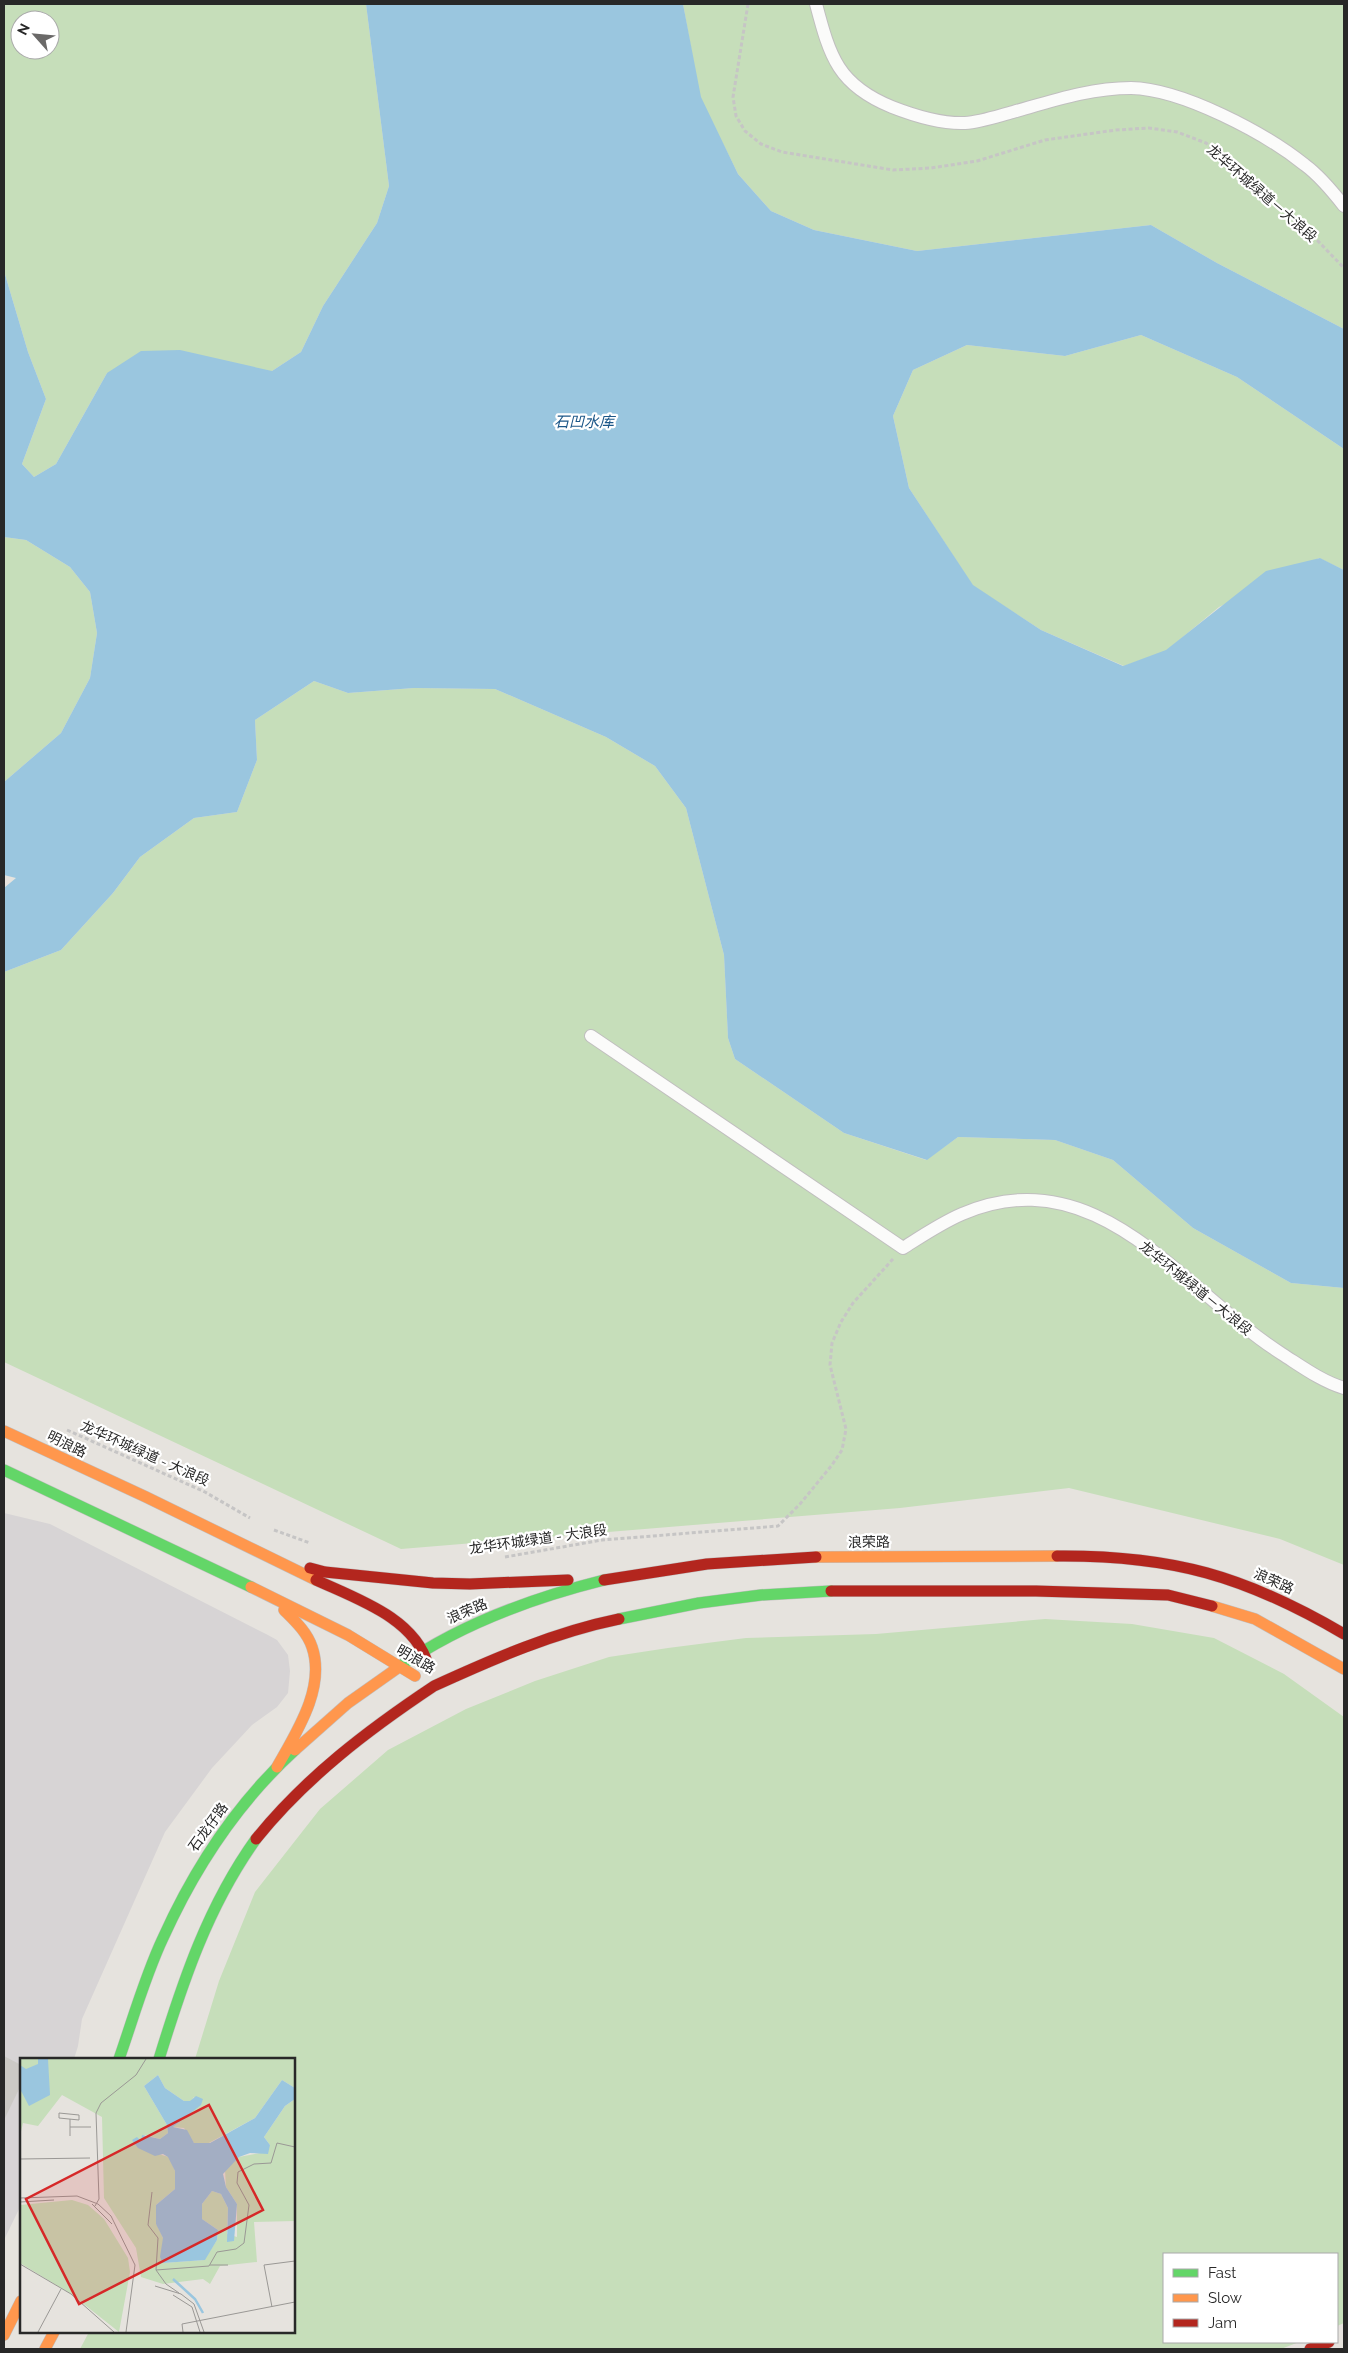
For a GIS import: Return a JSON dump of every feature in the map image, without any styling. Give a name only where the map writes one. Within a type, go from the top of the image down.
[{"type":"main road","name":"明浪路","points":[[4,1431],[268,1556],[377,1611],[404,1627],[424,1648],[434,1686]]},
{"type":"main road","name":"明浪路","points":[[4,1470],[264,1593],[348,1635],[399,1667],[434,1686]]},
{"type":"main road","points":[[268,1556],[325,1572],[433,1583],[512,1583],[619,1576]]},
{"type":"main road","name":"浪荣路","points":[[399,1667],[424,1648],[482,1620],[540,1599],[619,1576],[725,1563],[832,1558],[1126,1558],[1174,1564],[1246,1585],[1303,1610],[1344,1634]]},
{"type":"main road","points":[[159,2058],[177,2000],[204,1930],[232,1876],[256,1839],[296,1793],[334,1760],[409,1702],[434,1686],[494,1660],[588,1625],[699,1603],[761,1595],[840,1590],[1036,1591],[1168,1595],[1212,1605],[1255,1619],[1344,1669]]},
{"type":"main road","points":[[264,1593],[295,1618],[309,1636],[315,1653],[316,1677],[310,1702],[301,1724],[277,1767]]},
{"type":"main road","name":"石龙仔路","points":[[119,2058],[162,1939],[198,1867],[237,1812],[277,1767],[348,1703],[399,1667]]},
{"type":"main road","points":[[4,2335],[20,2303]]},
{"type":"main road","points":[[45,2349],[53,2333]]},
{"type":"main road","points":[[1310,2349],[1326,2343]]},
{"type":"lane","points":[[816,4],[828,49],[849,82],[866,95],[910,114],[940,122],[966,123],[1085,92],[1132,88],[1160,93],[1216,112],[1272,143],[1306,165],[1344,206]]},
{"type":"lane","points":[[591,1036],[903,1248]]},
{"type":"lane","name":"龙华环城绿道－大浪段","points":[[903,1248],[942,1223],[964,1213],[1010,1201],[1037,1198],[1088,1210],[1149,1248],[1260,1340],[1315,1375],[1344,1388]]},
{"type":"path","name":"龙华环城绿道－大浪段","points":[[748,4],[733,97],[736,116],[745,131],[761,144],[782,152],[893,170],[931,168],[977,161],[1045,140],[1116,130],[1149,128],[1177,132],[1206,143],[1316,238],[1344,268]]},
{"type":"path","name":"龙华环城绿道 - 大浪段","points":[[497,1558],[602,1540],[778,1526],[800,1504],[842,1450],[846,1428],[830,1365],[832,1343],[841,1322],[853,1303],[903,1248]]},
{"type":"path","name":"龙华环城绿道 - 大浪段","points":[[62,1428],[198,1489],[254,1520]]},
{"type":"path","points":[[272,1529],[312,1543]]},
{"type":"shaded area","points":[[4,1513],[50,1524],[277,1640],[288,1655],[290,1671],[288,1693],[277,1707],[252,1725],[212,1768],[165,1832],[82,2019],[74,2058],[20,2058],[20,2207],[4,2240]]},
{"type":"green space","points":[[4,4],[366,4],[389,186],[377,223],[323,306],[301,352],[272,371],[107,373],[56,464],[34,477],[22,464],[46,399],[28,352],[4,271]]},
{"type":"green space","points":[[683,4],[1344,4],[1344,329],[1217,263],[1151,225],[917,251],[814,230],[771,211],[738,174],[700,97]]},
{"type":"green space","points":[[1141,335],[1237,377],[1344,449],[1344,570],[1319,558],[1219,607],[1166,651],[1124,666],[1041,630],[973,586],[909,488],[893,416],[913,370],[967,345],[1065,356]]},
{"type":"green space","points":[[4,537],[26,540],[70,567],[90,592],[97,633],[90,678],[61,733],[4,782]]},
{"type":"green space","points":[[314,681],[348,693],[414,688],[495,689],[606,737],[655,766],[686,808],[724,955],[728,1038],[735,1059],[844,1133],[926,1160],[958,1137],[1055,1140],[1113,1160],[1193,1228],[1291,1283],[1344,1288],[1344,1565],[1280,1539],[1069,1488],[900,1508],[401,1549],[4,1362],[4,972],[61,950],[113,893],[140,857],[194,818],[237,812],[257,760],[255,720]]},
{"type":"green space","points":[[1045,1619],[1132,1624],[1214,1638],[1284,1674],[1344,1717],[1344,2323],[1338,2326],[1338,2253],[1163,2253],[1163,2343],[1296,2343],[1281,2349],[80,2349],[88,2333],[295,2333],[295,2058],[195,2058],[219,1981],[255,1892],[320,1809],[388,1750],[466,1709],[535,1681],[609,1657],[746,1638],[876,1634]]},
{"type":"water","name":"石凹水库","points":[[366,4],[683,4],[701,97],[738,174],[771,211],[814,230],[917,251],[1151,225],[1217,263],[1344,329],[1344,449],[1237,377],[1141,335],[1065,356],[967,345],[913,370],[893,416],[909,488],[973,585],[1041,630],[1123,666],[1166,650],[1266,571],[1320,558],[1344,570],[1344,1288],[1291,1283],[1193,1228],[1113,1160],[1055,1140],[958,1137],[927,1160],[844,1133],[735,1059],[728,1038],[724,955],[686,808],[655,766],[606,737],[495,689],[414,688],[348,693],[314,681],[255,720],[257,760],[237,812],[194,818],[140,857],[113,893],[61,950],[4,972],[4,888],[16,878],[4,875],[4,782],[61,733],[90,678],[97,633],[90,592],[70,567],[26,540],[4,537],[4,271],[28,352],[46,399],[22,464],[34,477],[56,464],[107,373],[141,351],[180,350],[272,371],[301,352],[323,306],[377,223],[389,186]]},
{"type":"building","points":[[4,2056],[20,2064],[20,2087],[4,2120]]},
{"type":"traffic: fast","points":[[4,1470],[251,1587]]},
{"type":"traffic: fast","points":[[399,1667],[447,1638],[497,1614],[550,1595],[604,1580]]},
{"type":"traffic: fast","points":[[619,1619],[699,1603],[761,1595],[831,1591]]},
{"type":"traffic: fast","points":[[119,2058],[150,1967],[189,1886],[219,1837],[236,1814],[274,1770],[295,1750]]},
{"type":"traffic: fast","points":[[159,2058],[198,1945],[224,1891],[256,1839]]},
{"type":"traffic: slow","points":[[4,1431],[146,1497],[316,1580]]},
{"type":"traffic: slow","points":[[816,1557],[1057,1556]]},
{"type":"traffic: slow","points":[[251,1587],[348,1635],[415,1676]]},
{"type":"traffic: slow","points":[[1212,1606],[1255,1619],[1344,1669]]},
{"type":"traffic: slow","points":[[277,1767],[307,1710],[315,1678],[315,1663],[310,1642],[300,1627],[284,1610]]},
{"type":"traffic: slow","points":[[295,1750],[348,1703],[399,1667]]},
{"type":"traffic: slow","points":[[4,2335],[20,2303]]},
{"type":"traffic: slow","points":[[45,2349],[53,2333]]},
{"type":"traffic: jam","points":[[1057,1556],[1136,1560],[1172,1565],[1206,1573],[1274,1597],[1344,1634]]},
{"type":"traffic: jam","points":[[604,1580],[707,1564],[816,1557]]},
{"type":"traffic: jam","points":[[310,1568],[325,1572],[433,1583],[470,1584],[568,1580]]},
{"type":"traffic: jam","points":[[316,1580],[366,1603],[398,1622],[421,1649],[428,1665]]},
{"type":"traffic: jam","points":[[831,1591],[1036,1591],[1168,1595],[1212,1606]]},
{"type":"traffic: jam","points":[[434,1686],[502,1656],[548,1639],[619,1619]]},
{"type":"traffic: jam","points":[[256,1839],[275,1816],[339,1756],[385,1720],[434,1686]]},
{"type":"traffic: jam","points":[[1310,2349],[1326,2343]]}]
